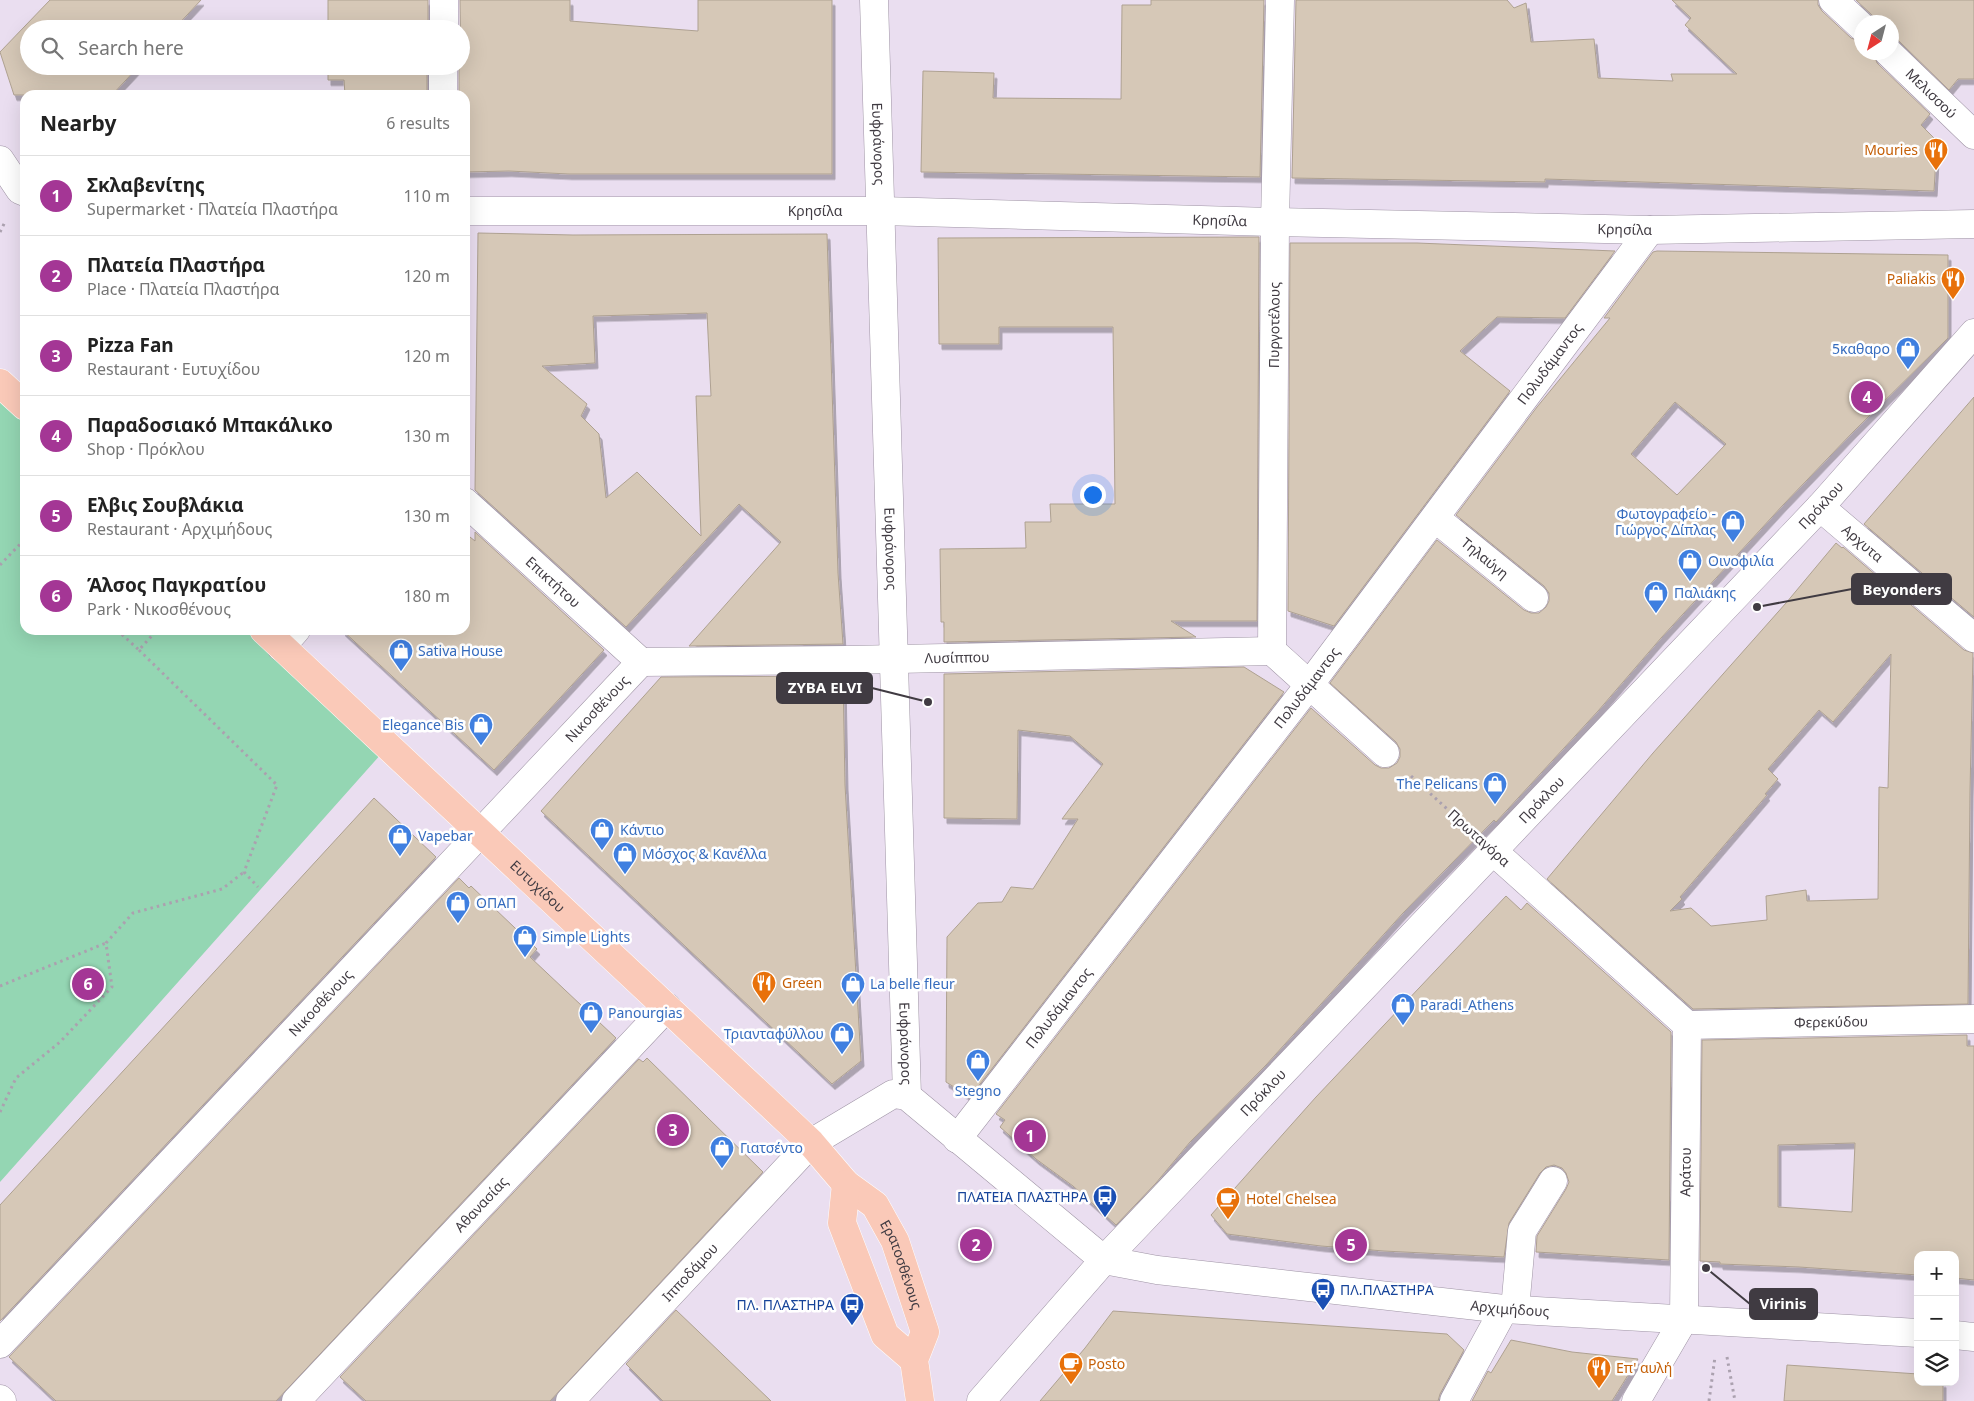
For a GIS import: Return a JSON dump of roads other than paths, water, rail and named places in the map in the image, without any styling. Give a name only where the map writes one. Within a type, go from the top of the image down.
[{"type":"main road","points":[[0,383],[20,401]]},
{"type":"main road","name":"Ευτυχίδου","points":[[280,636],[480,833],[811,1143]]},
{"type":"main road","name":"Ερατοσθένους","points":[[811,1143],[846,1184],[875,1205],[895,1241],[925,1332],[914,1360],[920,1401]]},
{"type":"main road","points":[[846,1184],[842,1223],[885,1335],[914,1360]]},
{"type":"street","points":[[444,0],[444,20]]},
{"type":"street","name":"Ευφράνορος","points":[[874,0],[895,659],[906,1096]]},
{"type":"street","name":"Πυργοτέλους","points":[[1272,651],[1275,222],[1280,0]]},
{"type":"street","points":[[1836,1],[1854,19]]},
{"type":"street","name":"Μελισσού","points":[[1896,60],[1974,135]]},
{"type":"street","points":[[443,75],[443,90]]},
{"type":"street","points":[[0,160],[20,190]]},
{"type":"street","name":"Κρησίλα","points":[[470,212],[881,212],[1650,230],[1974,224]]},
{"type":"street","name":"Πολυδάμαντος","points":[[957,1139],[1310,684],[1650,230]]},
{"type":"street","name":"Πρόκλου","points":[[981,1401],[1104,1260],[1820,507],[1974,333]]},
{"type":"street","name":"Επικτήτου","points":[[470,507],[641,662]]},
{"type":"street","name":"Αρχυτα","points":[[1820,507],[1974,638]]},
{"type":"street","name":"Τηλαύγη","points":[[1435,518],[1534,598]]},
{"type":"street","points":[[1272,651],[1385,753]]},
{"type":"street","name":"Λυσίππου","points":[[641,662],[1272,651]]},
{"type":"street","name":"Νικοσθένους","points":[[0,1344],[641,662]]},
{"type":"street","name":"Πρωταγόρα","points":[[1494,852],[1687,1025]]},
{"type":"street","name":"Αθανασίας","points":[[296,1401],[667,1007]]},
{"type":"street","name":"Φερεκύδου","points":[[1687,1025],[1974,1019]]},
{"type":"street","name":"Αράτου","points":[[1684,1319],[1687,1025]]},
{"type":"street","name":"Ιπποδάμου","points":[[570,1401],[811,1143],[893,1094],[906,1096]]},
{"type":"street","points":[[906,1096],[1104,1260]]},
{"type":"street","points":[[1454,1401],[1510,1309],[1522,1231],[1553,1181]]},
{"type":"street","name":"Αρχιμήδους","points":[[1104,1260],[1157,1270],[1510,1309],[1914,1333]]},
{"type":"street","points":[[1636,1401],[1684,1319]]},
{"type":"street","points":[[1959,1336],[1974,1337]]},
{"type":"place","name":"Mouries","points":[[1936,171]]},
{"type":"place","name":"Paliakis","points":[[1953,300]]},
{"type":"place","name":"5καθαρο","points":[[1908,370]]},
{"type":"place","name":"Παραδοσιακό Μπακάλικο","points":[[1867,397]]},
{"type":"place","name":"Φωτογραφείο - Γιώργος Δίπλας","points":[[1733,543]]},
{"type":"place","name":"Οινοφιλία","points":[[1690,582]]},
{"type":"place","name":"Beyonders","points":[[1757,607]]},
{"type":"place","name":"Παλιάκης","points":[[1656,614]]},
{"type":"place","name":"Sativa House","points":[[401,672]]},
{"type":"place","name":"ΖΥΒΑ ELVI","points":[[928,702]]},
{"type":"place","name":"Elegance Bis","points":[[481,746]]},
{"type":"place","name":"The Pelicans","points":[[1495,805]]},
{"type":"place","name":"Κάντιο","points":[[602,851]]},
{"type":"place","name":"Vapebar","points":[[400,857]]},
{"type":"place","name":"Μόσχος & Κανέλλα","points":[[625,875]]},
{"type":"place","name":"ΟΠΑΠ","points":[[458,924]]},
{"type":"place","name":"Simple Lights","points":[[525,958]]},
{"type":"place","name":"Άλσος Παγκρατίου","points":[[88,984]]},
{"type":"place","name":"Green","points":[[764,1004]]},
{"type":"place","name":"La belle fleur","points":[[853,1005]]},
{"type":"place","name":"Paradi_Athens","points":[[1403,1026]]},
{"type":"place","name":"Panourgias","points":[[591,1034]]},
{"type":"place","name":"Τριανταφύλλου","points":[[842,1055]]},
{"type":"place","name":"Stegno","points":[[978,1082]]},
{"type":"place","name":"Pizza Fan","points":[[673,1130]]},
{"type":"place","name":"Σκλαβενίτης","points":[[1030,1136]]},
{"type":"place","name":"Γιατσέντο","points":[[722,1169]]},
{"type":"place","name":"ΠΛΑΤΕΙΑ ΠΛΑΣΤΗΡΑ","points":[[1105,1218]]},
{"type":"place","name":"Hotel Chelsea","points":[[1228,1220]]},
{"type":"place","name":"Πλατεία Πλαστήρα","points":[[976,1245]]},
{"type":"place","name":"Ελβις Σουβλάκια","points":[[1351,1245]]},
{"type":"place","name":"Virinis","points":[[1706,1268]]},
{"type":"place","name":"ΠΛ.ΠΛΑΣΤΗΡΑ","points":[[1323,1311]]},
{"type":"place","name":"ΠΛ. ΠΛΑΣΤΗΡΑ","points":[[852,1326]]},
{"type":"place","name":"Posto","points":[[1071,1385]]},
{"type":"place","name":"Επ' αυλή","points":[[1599,1389]]}]
